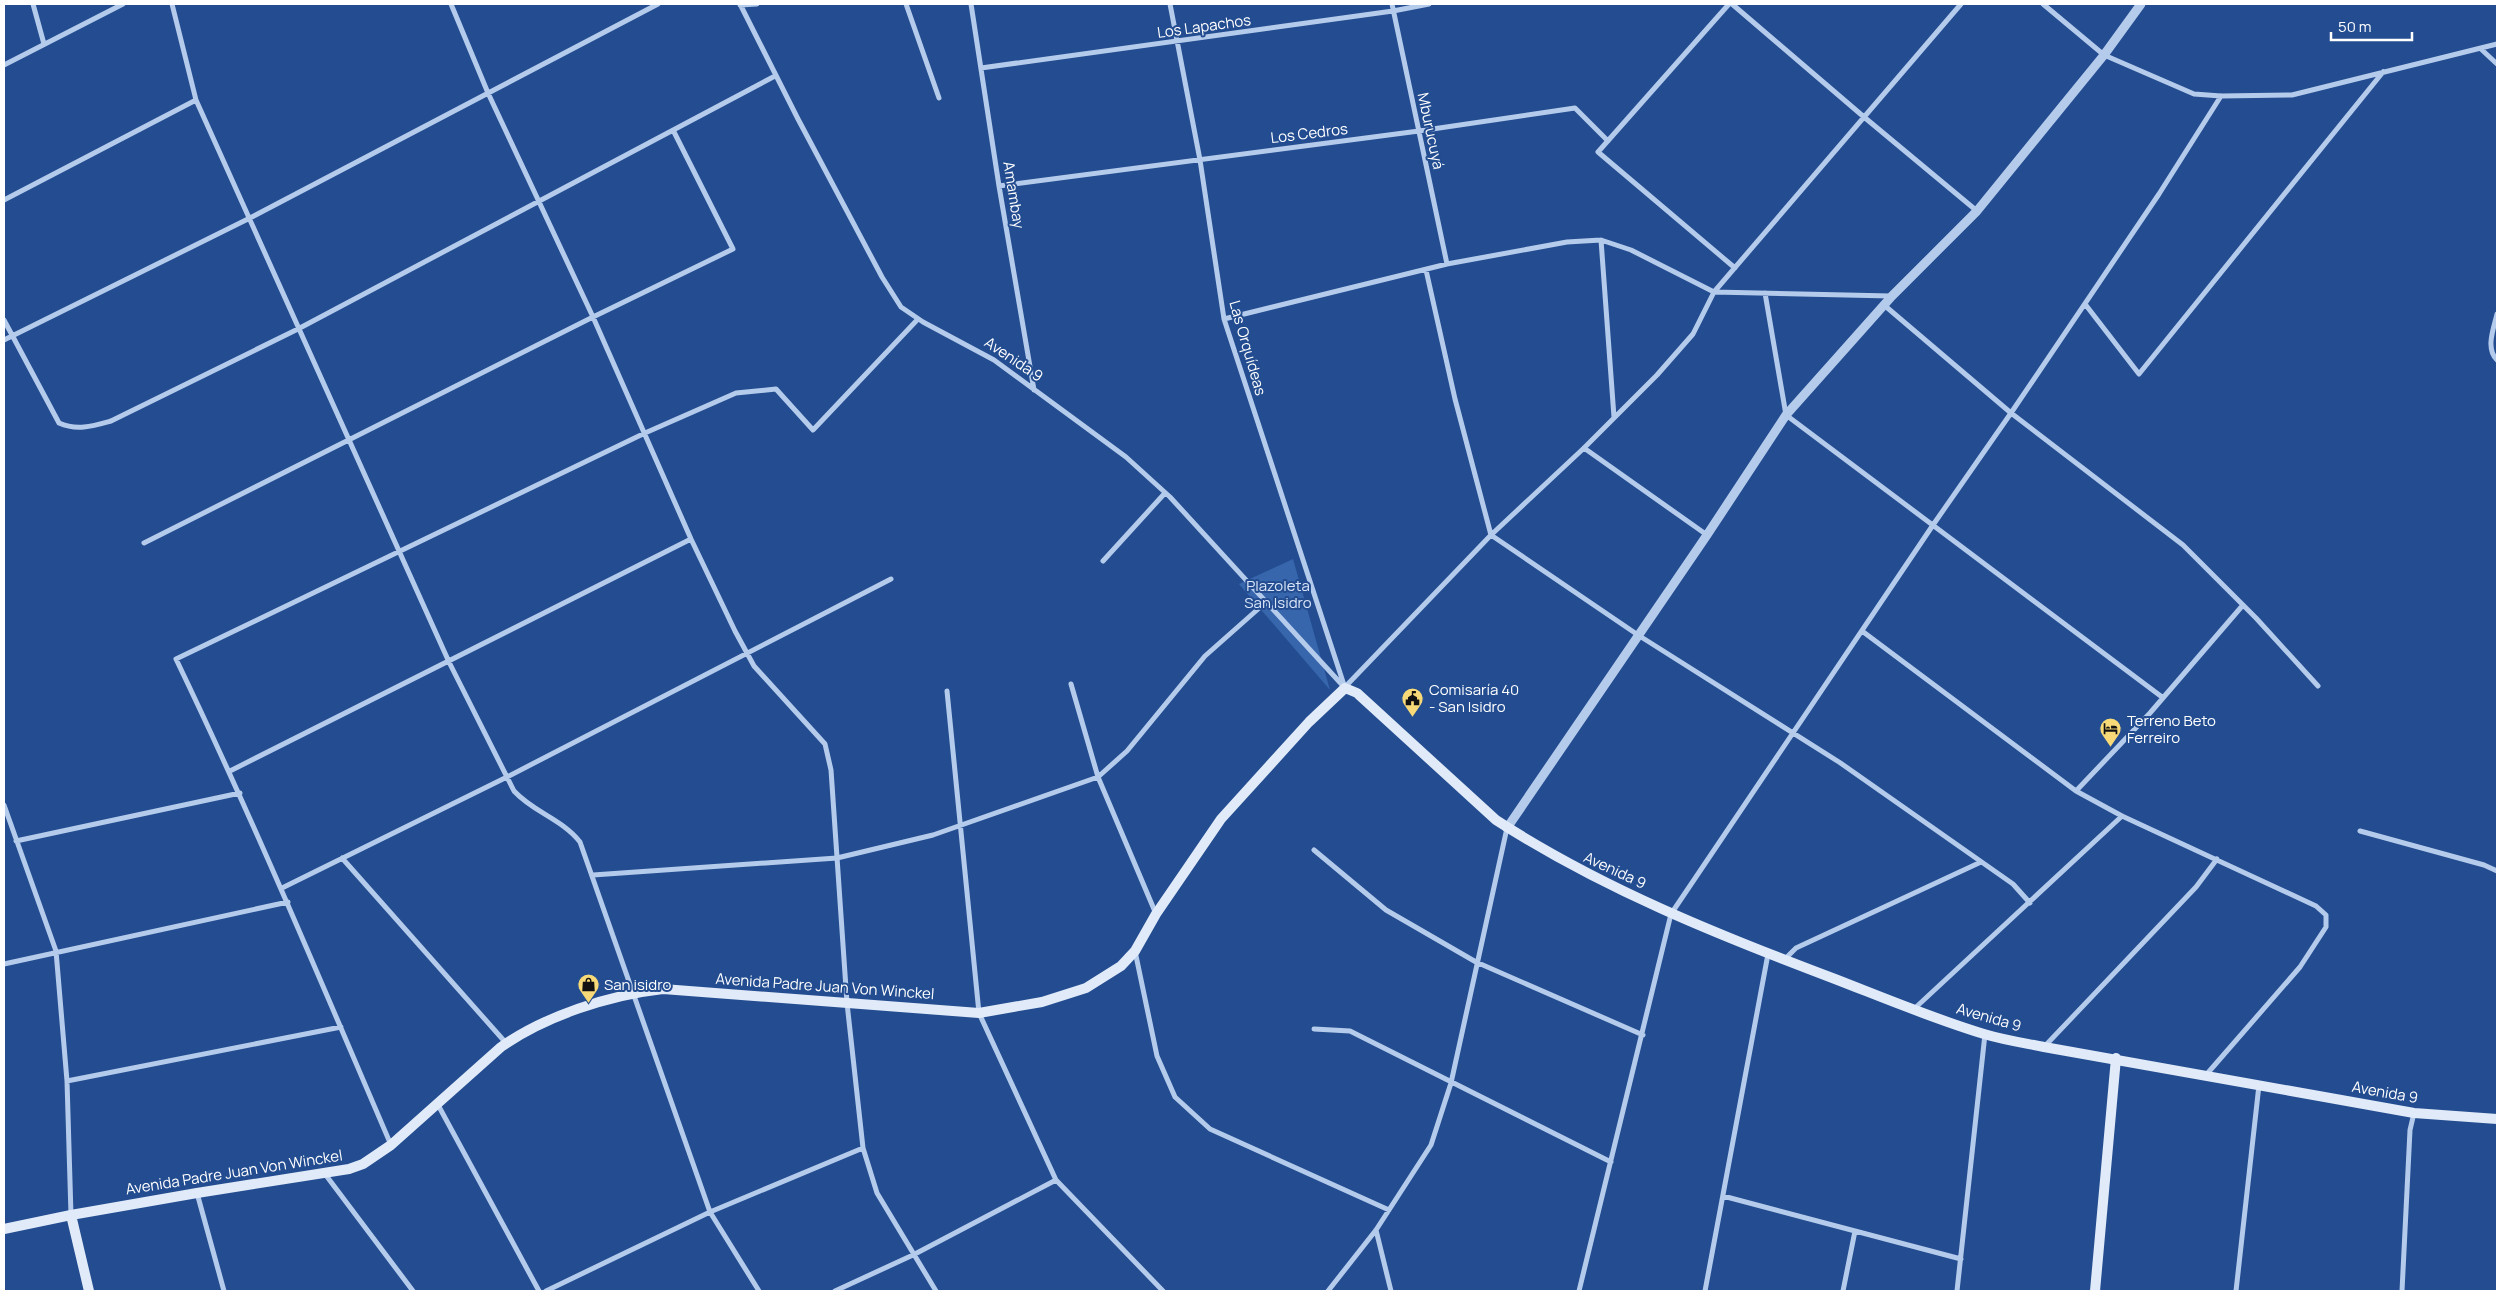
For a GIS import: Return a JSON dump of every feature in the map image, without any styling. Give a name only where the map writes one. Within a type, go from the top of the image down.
[{"type":"main road","points":[[1345,688],[1357,693],[1507,828]]},
{"type":"main road","name":"Avenida Padre Juan Von Winckel","points":[[4,1229],[196,1193],[325,1174],[363,1164],[391,1144],[506,1043],[549,1020],[631,993],[663,989],[979,1013],[1065,997],[1105,977],[1121,966],[1135,951],[1156,914],[1221,819],[1240,795],[1345,688]]},
{"type":"main road","name":"Avenida 9","points":[[1507,828],[1572,867],[1671,914],[1768,954],[1985,1034],[2044,1047],[2116,1058],[2414,1114],[2497,1119]]},
{"type":"main road","points":[[2096,1291],[2116,1058]]},
{"type":"main road","points":[[71,1215],[89,1291]]},
{"type":"street","points":[[33,4],[44,44]]},
{"type":"street","points":[[4,65],[123,4]]},
{"type":"street","points":[[172,4],[196,100],[449,662],[507,777],[520,798],[573,833],[580,842],[593,875],[631,993],[710,1212],[759,1291]]},
{"type":"street","points":[[452,4],[488,93],[593,317],[691,539],[746,652],[754,666],[825,744],[831,770],[847,1003],[862,1148],[877,1193],[936,1291]]},
{"type":"street","points":[[4,340],[250,218],[658,4]]},
{"type":"street","points":[[740,4],[757,4]]},
{"type":"street","name":"Avenida 9","points":[[740,4],[775,76],[882,277],[901,307],[918,319],[994,360],[1126,456],[1165,493],[1345,688]]},
{"type":"street","points":[[906,4],[939,98]]},
{"type":"street","name":"Amambay","points":[[971,4],[999,186],[1034,390]]},
{"type":"street","name":"Las Orquídeas","points":[[1170,4],[1200,160],[1224,319],[1345,688]]},
{"type":"street","name":"Mburucuyá","points":[[1392,4],[1447,264]]},
{"type":"street","name":"Los Lapachos","points":[[981,68],[1177,42],[1393,11],[1429,4]]},
{"type":"street","points":[[1735,268],[1598,152],[1730,4],[1977,211]]},
{"type":"street","points":[[1345,688],[1491,535],[1584,448],[1657,375],[1693,334],[1714,292],[1961,4]]},
{"type":"street","points":[[2043,4],[2104,55],[2194,94],[2221,96],[2292,95],[2384,70],[2481,50],[2497,44]]},
{"type":"street","points":[[1328,1291],[1376,1230],[1431,1145],[1451,1083],[1476,962],[1507,828],[1707,535],[1786,415],[1884,304],[1977,211],[2104,55],[2140,4]]},
{"type":"street","points":[[2481,50],[2497,64]]},
{"type":"street","points":[[2085,304],[2139,374],[2384,70]]},
{"type":"street","points":[[4,320],[11,337],[59,423],[69,427],[84,428],[111,421],[298,329],[775,76]]},
{"type":"street","points":[[1579,1291],[1671,914],[1933,525],[2085,304],[2221,96]]},
{"type":"street","points":[[4,200],[196,100]]},
{"type":"street","name":"Los Cedros","points":[[999,186],[1419,131],[1574,108],[1608,142]]},
{"type":"street","points":[[144,543],[348,439],[733,249],[673,130]]},
{"type":"street","points":[[1224,319],[1447,264],[1567,242],[1602,240],[1631,250],[1714,292],[1892,296]]},
{"type":"street","points":[[1602,240],[1614,418]]},
{"type":"street","points":[[1426,270],[1455,399],[1491,535],[1638,635],[1792,735],[1839,762],[2013,884],[2030,903]]},
{"type":"street","points":[[1765,293],[1786,415],[2162,697]]},
{"type":"street","points":[[1884,304],[2011,414],[2183,545],[2243,605],[2318,686]]},
{"type":"street","points":[[2497,314],[2490,344],[2493,356],[2497,360]]},
{"type":"street","points":[[391,1144],[240,793],[176,659],[645,433],[736,393],[776,389],[813,430],[918,319]]},
{"type":"street","points":[[1584,448],[1707,535]]},
{"type":"street","points":[[1103,561],[1165,493]]},
{"type":"street","points":[[230,771],[691,539]]},
{"type":"street","points":[[282,888],[507,777],[746,652],[891,579]]},
{"type":"street","points":[[593,875],[837,858],[933,835],[1098,777],[1127,751],[1205,656],[1266,602]]},
{"type":"street","points":[[2076,791],[2150,713],[2243,605]]},
{"type":"street","points":[[1862,632],[2076,791],[2122,816],[2316,906],[2326,916],[2326,927],[2300,967],[2206,1075]]},
{"type":"street","points":[[1071,684],[1098,777],[1156,914]]},
{"type":"street","points":[[946,691],[979,1013],[1056,1180],[1163,1291]]},
{"type":"street","points":[[16,841],[240,793]]},
{"type":"street","points":[[4,805],[56,951],[67,1081],[71,1215]]},
{"type":"street","points":[[1914,1009],[2122,816]]},
{"type":"street","points":[[2360,831],[2484,865],[2497,871]]},
{"type":"street","points":[[1314,850],[1386,910],[1476,962],[1642,1035]]},
{"type":"street","points":[[342,858],[506,1043]]},
{"type":"street","points":[[2044,1047],[2196,887],[2217,859]]},
{"type":"street","points":[[1784,960],[1796,948],[1981,862]]},
{"type":"street","points":[[4,964],[56,951],[288,902]]},
{"type":"street","points":[[1135,951],[1157,1056],[1175,1097],[1210,1129],[1389,1210]]},
{"type":"street","points":[[1705,1291],[1768,954]]},
{"type":"street","points":[[67,1081],[341,1027]]},
{"type":"street","points":[[1314,1029],[1350,1031],[1611,1162]]},
{"type":"street","points":[[1957,1291],[1985,1034]]},
{"type":"street","points":[[2236,1291],[2260,1085]]},
{"type":"street","points":[[437,1103],[539,1291]]},
{"type":"street","points":[[2402,1291],[2410,1130],[2414,1114]]},
{"type":"street","points":[[546,1291],[710,1212],[862,1148]]},
{"type":"street","points":[[325,1174],[413,1291]]},
{"type":"street","points":[[835,1291],[913,1255],[1056,1180]]},
{"type":"street","points":[[196,1193],[224,1291]]},
{"type":"street","points":[[1723,1196],[1961,1259]]},
{"type":"street","points":[[1376,1230],[1391,1291]]},
{"type":"street","points":[[1843,1291],[1855,1231]]},
{"type":"green space","name":"Plazoleta San Isidro","points":[[1293,559],[1330,690],[1239,584]]},
{"type":"place","name":"Comisaría 40 - San Isidro","points":[[1413,717]]},
{"type":"place","name":"Terreno Beto Ferreiro","points":[[2111,748]]},
{"type":"place","name":"San isidro","points":[[588,1003]]}]
